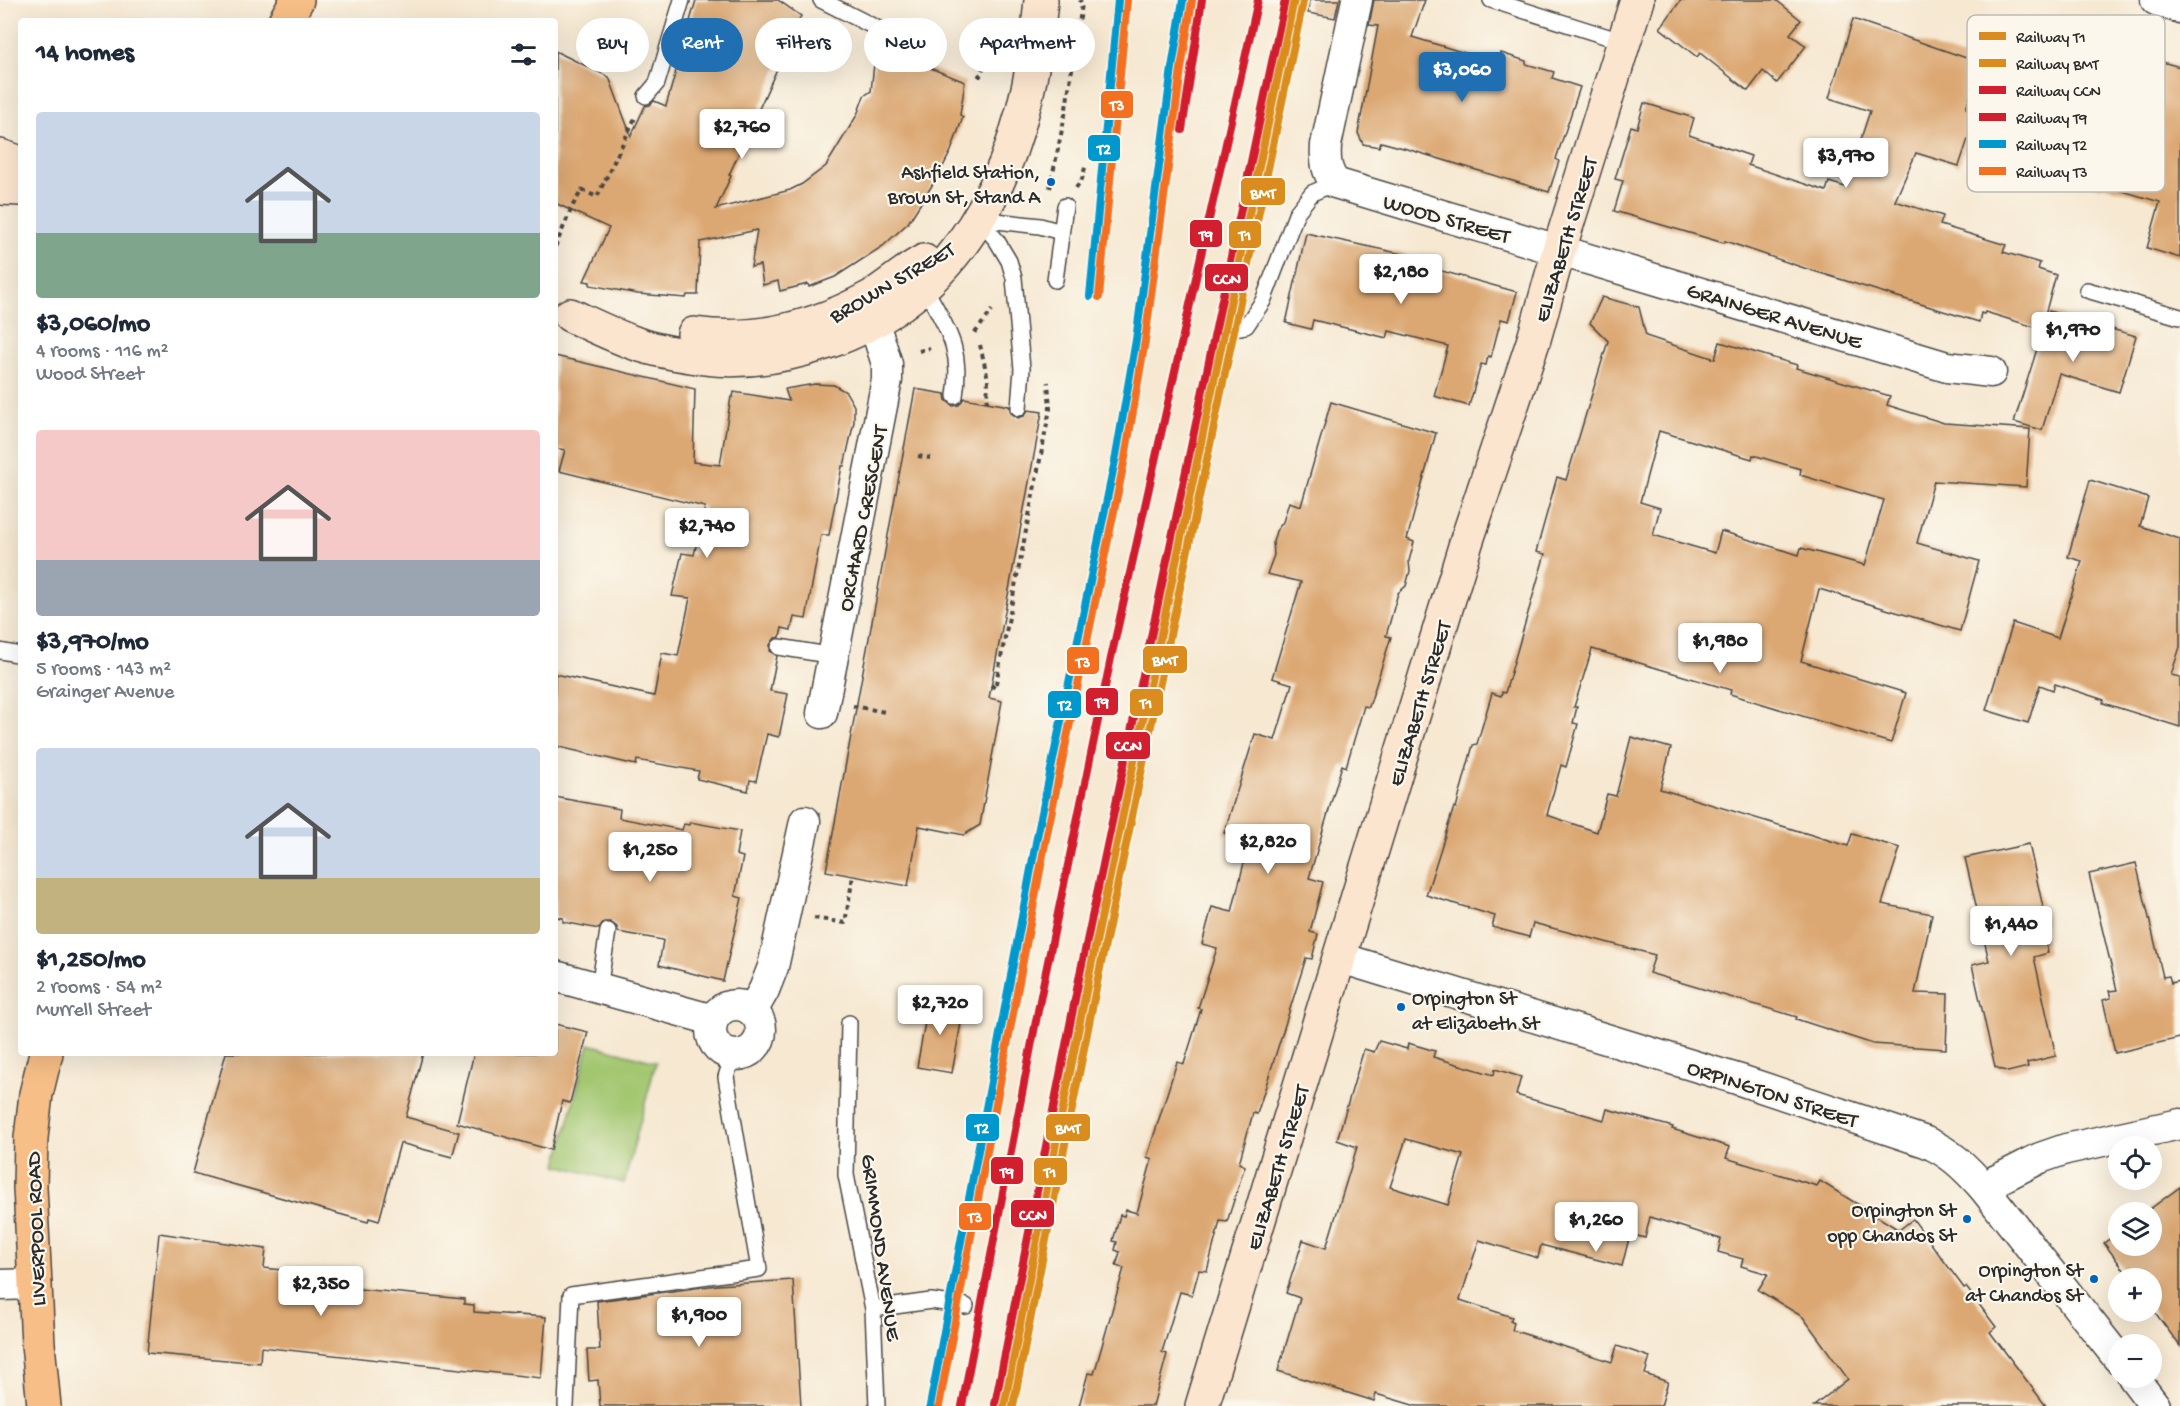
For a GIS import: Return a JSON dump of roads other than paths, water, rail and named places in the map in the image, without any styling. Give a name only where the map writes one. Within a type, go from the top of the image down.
[{"type":"highway","points":[[287,18],[297,0]]},
{"type":"highway","name":"LIVERPOOL ROAD","points":[[44,1406],[30,1187],[31,1138],[36,1094],[45,1056]]},
{"type":"main road","name":"BROWN STREET","points":[[563,313],[638,344],[706,358],[742,359],[806,350],[874,323],[900,306],[932,279],[971,230],[992,195],[1005,166],[1026,100],[1041,0]]},
{"type":"main road","name":"ELIZABETH STREET","points":[[1202,1406],[1341,958],[1466,543],[1534,339],[1559,250],[1637,0]]},
{"type":"main road","points":[[0,156],[18,162]]},
{"type":"main road","points":[[0,188],[18,189]]},
{"type":"main road","name":"BROWN STREET","points":[[563,313],[700,335],[755,336],[784,331],[807,326],[840,313],[872,296],[971,230]]},
{"type":"street","points":[[1335,183],[1328,172],[1325,160],[1326,145],[1357,0]]},
{"type":"street","points":[[2156,0],[2180,8]]},
{"type":"street","name":"WOOD STREET","points":[[1335,183],[1559,250]]},
{"type":"street","name":"GRAINGER AVENUE","points":[[1559,250],[1947,367],[1992,372]]},
{"type":"street","name":"ORCHARD CRESCENT","points":[[836,709],[834,656],[887,380],[887,364],[874,323]]},
{"type":"street","points":[[752,1011],[773,967],[805,821]]},
{"type":"street","name":"ORPINGTON STREET","points":[[1341,958],[1726,1076],[1944,1150],[1962,1164],[1983,1187],[2108,1346]]},
{"type":"street","points":[[558,977],[713,1020]]},
{"type":"street","points":[[730,1005],[738,1005],[752,1011],[761,1024],[759,1040],[749,1052],[733,1055],[719,1049],[714,1042],[711,1028],[713,1020],[717,1013],[730,1005]]},
{"type":"street","points":[[1983,1187],[2040,1158],[2057,1152],[2180,1124]]},
{"type":"street","points":[[0,1286],[36,1284]]},
{"type":"street","points":[[2141,1388],[2155,1406]]},
{"type":"lane","points":[[646,96],[657,83],[682,0]]},
{"type":"lane","points":[[821,0],[864,22]]},
{"type":"lane","points":[[1491,0],[1624,42]]},
{"type":"lane","points":[[1226,328],[1246,326],[1263,301],[1297,212],[1312,193],[1335,183]]},
{"type":"lane","points":[[1054,280],[1065,206]]},
{"type":"lane","points":[[971,230],[1040,226],[1061,232]]},
{"type":"lane","points":[[971,230],[997,241],[1009,261],[1014,279],[1022,369],[1019,408]]},
{"type":"lane","points":[[924,286],[953,342],[958,358],[956,396]]},
{"type":"lane","points":[[2087,290],[2180,317]]},
{"type":"lane","points":[[779,647],[834,656]]},
{"type":"lane","points":[[0,651],[18,654]]},
{"type":"lane","points":[[599,988],[608,931]]},
{"type":"lane","name":"GRIMMOND AVENUE","points":[[849,1023],[846,1175],[873,1309],[877,1406]]},
{"type":"lane","points":[[566,1406],[571,1295],[759,1269],[726,1077],[733,1055]]},
{"type":"lane","points":[[873,1309],[931,1301],[966,1306]]},
{"type":"rail line","name":"T2","points":[[1090,296],[1118,0]]},
{"type":"rail line","name":"T2","points":[[930,1406],[1037,837],[1116,456],[1136,340],[1183,0]]},
{"type":"rail line","name":"T9","points":[[1182,130],[1202,0]]},
{"type":"rail line","name":"T9","points":[[962,1406],[1041,995],[1111,658],[1258,0]]},
{"type":"rail line","name":"CCN","points":[[995,1404],[1080,974],[1285,0]]},
{"type":"rail line","name":"T1","points":[[1004,1406],[1089,976],[1294,0]]},
{"type":"rail line","name":"T3","points":[[1099,297],[1127,1]]},
{"type":"rail line","name":"T3","points":[[939,1406],[1046,839],[1125,458],[1145,341],[1192,1]]},
{"type":"rail line","name":"BMT","points":[[1013,1406],[1098,978],[1303,2]]},
{"type":"place","name":"Ashfield Station, Brown St, Stand A","points":[[1051,182]]},
{"type":"place","name":"Orpington St at Elizabeth St","points":[[1401,1007]]},
{"type":"place","name":"Orpington St opp Chandos St","points":[[1967,1219]]},
{"type":"place","name":"Orpington St at Chandos St","points":[[2094,1279]]}]
